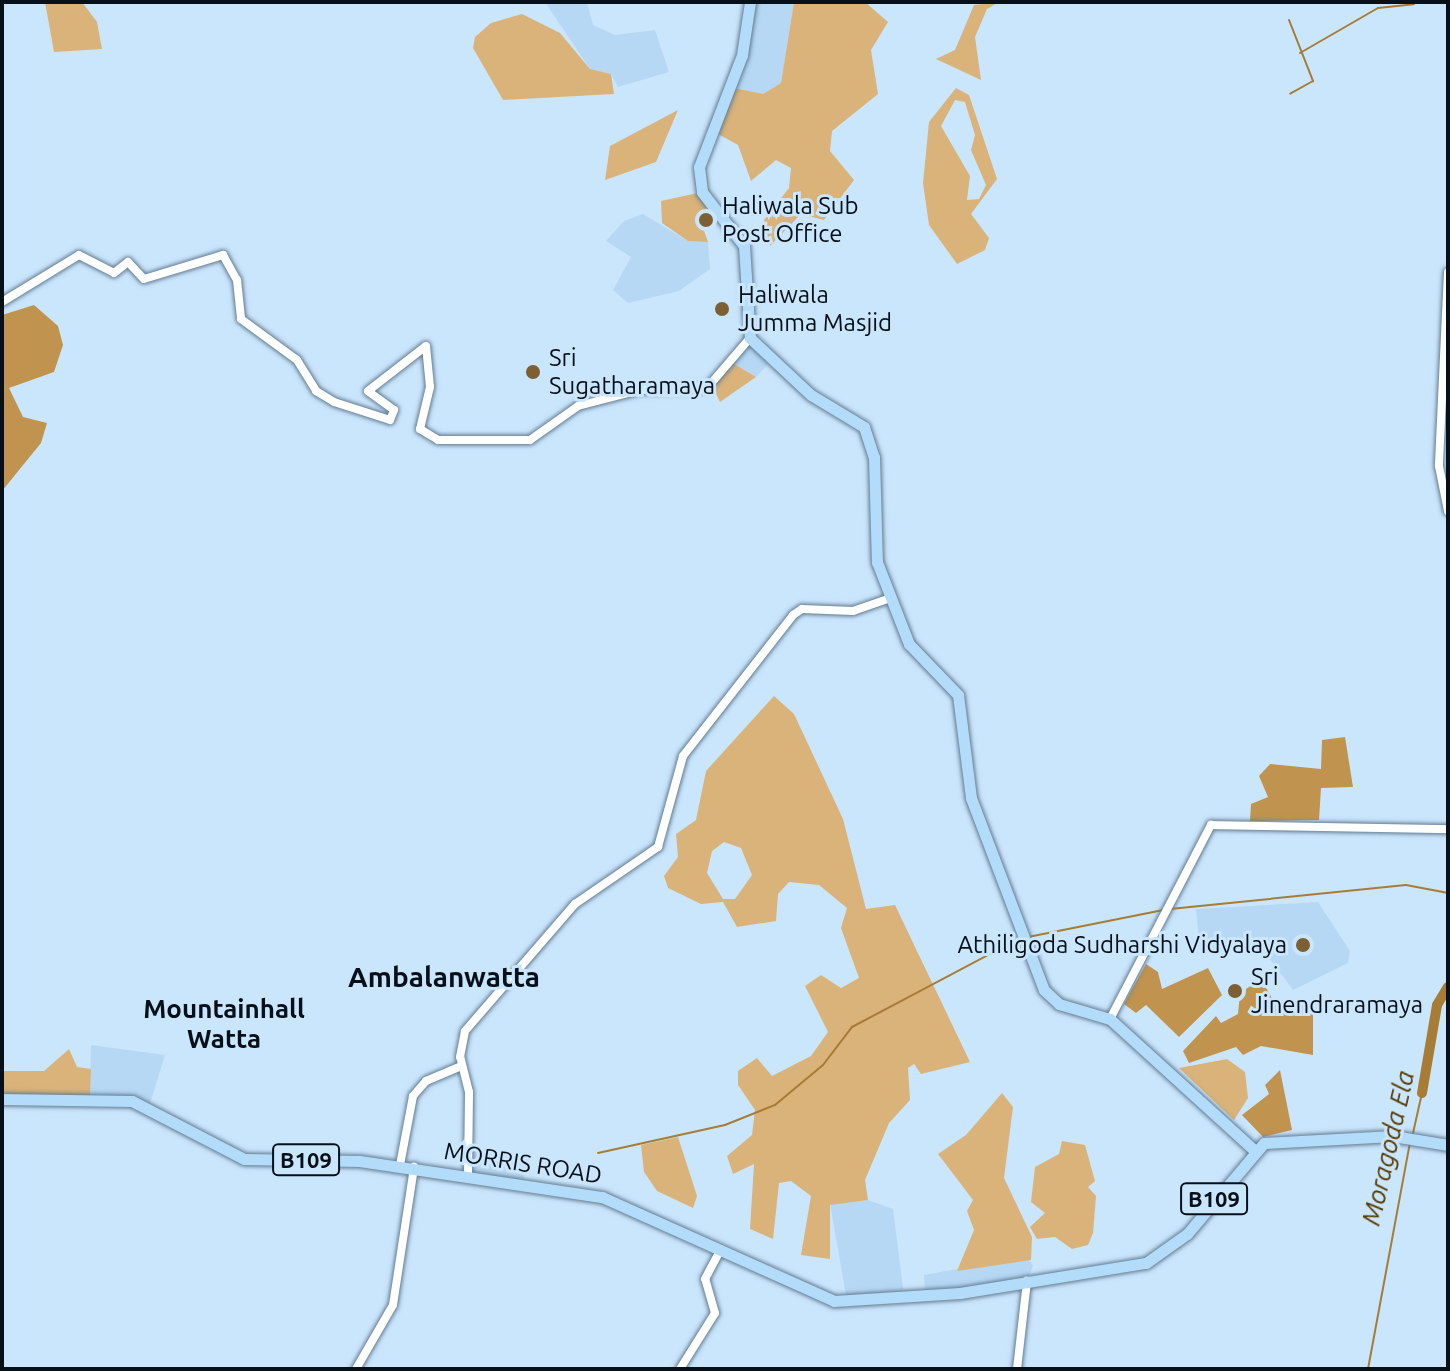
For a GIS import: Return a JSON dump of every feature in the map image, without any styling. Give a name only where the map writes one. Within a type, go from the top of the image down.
[{"type":"main road","points":[[750,2],[742,55],[699,167],[702,192],[744,246],[750,338],[811,395],[864,427],[874,457],[877,562],[909,644],[958,695],[971,798],[1021,939],[1044,990],[1059,1004],[1110,1019],[1253,1149]]},
{"type":"main road","name":"MORRIS ROAD","points":[[2,1099],[132,1101],[244,1159],[400,1165],[612,1200],[834,1301],[1027,1281]]},
{"type":"main road","name":"B109","points":[[1027,1281],[1126,1269],[1167,1253],[1253,1149],[1301,1136],[1404,1137],[1448,1145]]},
{"type":"street","points":[[2,302],[43,283],[79,255],[114,273],[128,262],[144,279],[223,255],[237,280],[241,319],[297,360],[316,391],[334,402],[390,420],[394,410],[368,391],[426,346],[430,387],[420,429],[438,440],[530,440],[578,406],[639,390],[707,388],[750,338]]},
{"type":"street","points":[[1448,272],[1439,466],[1448,511]]},
{"type":"street","points":[[468,1176],[469,1092],[462,1066],[465,1031],[575,904],[658,847],[683,756],[793,615],[802,609],[853,611],[890,598]]},
{"type":"street","points":[[1110,1019],[1211,825],[1448,829]]},
{"type":"street","points":[[400,1165],[413,1096],[426,1081],[462,1066]]},
{"type":"street","points":[[356,1369],[393,1305],[414,1167]]},
{"type":"street","points":[[680,1369],[715,1313],[705,1279],[720,1251]]},
{"type":"street","points":[[1017,1369],[1027,1281]]},
{"type":"shaded area","points":[[45,2],[82,2],[97,22],[102,49],[54,52]]},
{"type":"shaded area","points":[[545,2],[587,2],[593,25],[615,35],[655,30],[669,72],[618,87],[611,74],[590,69]]},
{"type":"shaded area","points":[[750,2],[794,2],[781,83],[763,94],[729,87]]},
{"type":"shaded area","points":[[794,2],[865,2],[888,22],[871,50],[878,94],[832,131],[830,151],[854,180],[824,220],[801,214],[770,246],[764,220],[789,188],[791,168],[776,160],[751,181],[738,145],[711,130],[729,87],[763,94],[781,83]]},
{"type":"shaded area","points":[[999,2],[987,9],[975,37],[981,80],[936,59],[955,50],[974,5]]},
{"type":"shaded area","points":[[522,14],[560,33],[590,69],[611,74],[614,94],[503,100],[473,48],[475,37],[491,23]]},
{"type":"shaded area","points":[[956,88],[969,95],[997,179],[971,214],[989,238],[985,250],[957,264],[929,225],[923,183],[929,122]],"holes":[[[955,100],[965,102],[975,135],[971,150],[986,185],[979,199],[967,200],[970,176],[941,126]]]},
{"type":"shaded area","points":[[678,110],[656,162],[605,180],[610,146]]},
{"type":"shaded area","points":[[702,192],[710,203],[699,217],[708,242],[688,241],[662,223],[661,201]]},
{"type":"shaded area","points":[[643,214],[688,241],[708,242],[710,269],[679,291],[628,303],[613,290],[631,257],[606,241],[624,221]]},
{"type":"shaded area","points":[[34,305],[58,326],[63,345],[54,372],[9,388],[23,417],[47,423],[41,443],[2,491],[2,315]]},
{"type":"shaded area","points":[[750,338],[773,359],[756,377],[731,362]]},
{"type":"shaded area","points":[[731,362],[756,377],[720,402],[712,385]]},
{"type":"shaded area","points":[[774,696],[794,714],[843,819],[866,909],[895,905],[970,1062],[921,1074],[914,1064],[908,1068],[910,1100],[889,1123],[865,1180],[868,1200],[830,1205],[830,1259],[801,1255],[811,1196],[791,1181],[779,1183],[773,1239],[750,1229],[754,1164],[733,1174],[727,1156],[752,1135],[755,1110],[738,1085],[738,1071],[757,1058],[772,1076],[811,1056],[828,1032],[805,986],[821,975],[841,988],[859,978],[841,928],[847,908],[819,885],[789,882],[778,894],[776,921],[737,927],[723,902],[701,904],[668,888],[664,876],[678,857],[676,834],[696,820],[706,771]],"holes":[[[724,842],[741,848],[752,875],[735,899],[723,899],[707,873],[712,851]]]},
{"type":"shaded area","points":[[1345,737],[1353,787],[1321,788],[1319,820],[1250,821],[1251,804],[1268,797],[1259,776],[1270,764],[1321,769],[1322,740]]},
{"type":"shaded area","name":"Athiligoda Sudharshi Vidyalaya","points":[[1318,902],[1350,951],[1348,963],[1293,990],[1258,943],[1200,951],[1196,909]]},
{"type":"shaded area","points":[[1146,964],[1158,972],[1162,989],[1208,968],[1222,995],[1179,1037],[1146,1005],[1136,1013],[1124,1004]]},
{"type":"shaded area","points":[[1252,985],[1265,986],[1273,1000],[1313,1001],[1313,1055],[1261,1046],[1243,1055],[1236,1047],[1189,1063],[1183,1051],[1216,1016],[1221,1023],[1238,1014],[1240,993]]},
{"type":"shaded area","points":[[91,1045],[165,1055],[148,1110],[90,1096]]},
{"type":"shaded area","points":[[69,1049],[77,1067],[91,1069],[90,1096],[2,1099],[2,1071],[44,1071]]},
{"type":"shaded area","points":[[1227,1059],[1245,1072],[1248,1098],[1234,1120],[1179,1068]]},
{"type":"shaded area","points":[[1280,1070],[1292,1130],[1263,1137],[1242,1115],[1269,1094],[1265,1085]]},
{"type":"shaded area","points":[[1002,1093],[1013,1107],[1004,1178],[1032,1237],[1031,1260],[957,1271],[974,1230],[967,1211],[973,1200],[938,1154],[966,1135]]},
{"type":"shaded area","points":[[678,1137],[697,1196],[693,1208],[657,1191],[644,1172],[641,1145]]},
{"type":"shaded area","points":[[1062,1141],[1085,1145],[1095,1181],[1088,1187],[1096,1196],[1093,1233],[1088,1245],[1072,1249],[1055,1237],[1037,1239],[1030,1227],[1045,1213],[1031,1202],[1035,1167],[1059,1154]]},
{"type":"shaded area","points":[[467,1147],[527,1158],[523,1184],[468,1176]]},
{"type":"shaded area","points":[[868,1200],[893,1209],[904,1296],[847,1301],[830,1204]]},
{"type":"shaded area","points":[[1027,1256],[1033,1266],[1027,1281],[925,1294],[924,1275]]},
{"type":"waterway","points":[[1413,2],[1448,2]]},
{"type":"waterway","points":[[1300,53],[1378,8],[1414,4]]},
{"type":"waterway","points":[[1289,20],[1313,81],[1290,94]]},
{"type":"waterway","points":[[1170,909],[1406,885],[1448,893]]},
{"type":"waterway","points":[[1028,937],[1163,910]]},
{"type":"waterway","points":[[598,1153],[725,1125],[775,1105],[823,1065],[852,1027],[1018,939]]},
{"type":"waterway","name":"Moragoda Ela","points":[[1422,1093],[1437,1005],[1448,987]]},
{"type":"waterway","name":"Moragoda Ela","points":[[1413,1133],[1422,1093]]},
{"type":"waterway","name":"Moragoda Ela","points":[[1368,1369],[1410,1143]]},
{"type":"place","name":"Haliwala Sub Post Office","points":[[706,220]]},
{"type":"place","name":"Haliwala Jumma Masjid","points":[[722,309]]},
{"type":"place","name":"Sri Sugatharamaya","points":[[533,372]]},
{"type":"place","name":"Athiligoda Sudharshi Vidyalaya","points":[[1303,945]]},
{"type":"place","name":"Sri Jinendraramaya","points":[[1235,991]]},
{"type":"district","name":"Ambalanwatta","points":[[444,977]]},
{"type":"district","name":"Mountainhall Watta","points":[[224,1024]]}]
